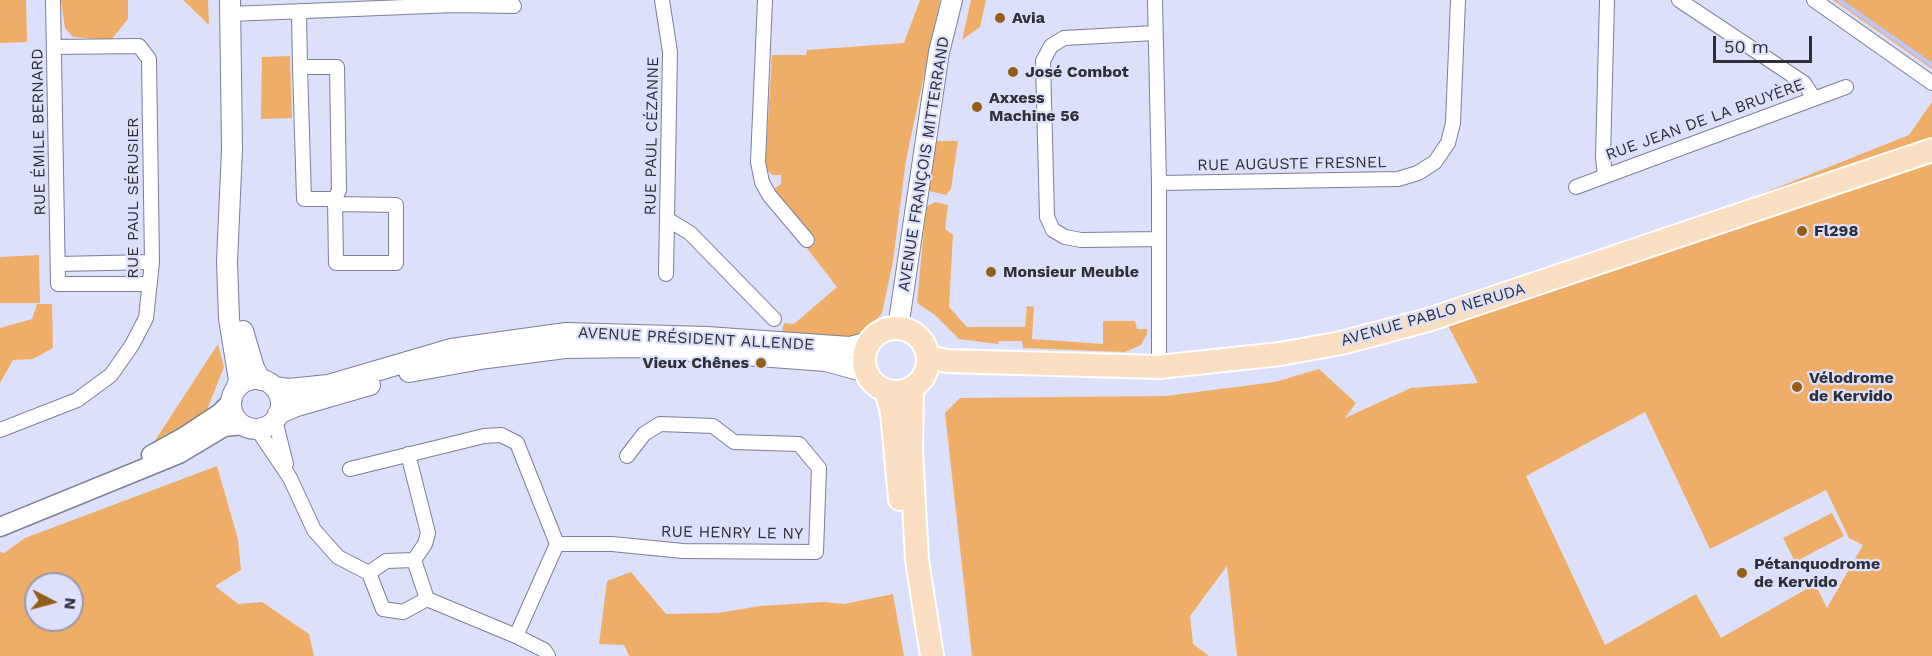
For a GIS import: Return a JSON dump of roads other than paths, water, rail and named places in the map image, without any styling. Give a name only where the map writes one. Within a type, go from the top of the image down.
[{"type":"main road","name":"AVENUE FRANÇOIS MITTERRAND","points":[[898,328],[937,63],[952,0]]},
{"type":"main road","points":[[230,7],[232,149],[227,262],[229,319],[239,380],[234,395],[233,414],[263,422],[281,402],[254,368],[244,339],[239,310],[237,216],[232,149]]},
{"type":"main road","name":"AVENUE PABLO NERUDA","points":[[928,357],[948,361],[1158,367],[1280,354],[1341,343],[1428,320],[1668,241],[1927,146]]},
{"type":"main road","points":[[898,328],[912,333],[923,343],[928,357],[922,379],[912,388],[902,392],[886,391],[873,384],[866,372],[864,358],[871,341],[886,330],[898,328]]},
{"type":"main road","name":"AVENUE PRÉSIDENT ALLENDE","points":[[268,384],[289,389],[328,385],[451,349],[566,333],[707,337],[850,347],[871,341]]},
{"type":"main road","name":"AVENUE PRÉSIDENT ALLENDE","points":[[263,422],[294,407],[322,401],[411,372],[487,358],[565,348],[638,347],[826,361],[866,372]]},
{"type":"main road","points":[[234,395],[250,380],[268,384]]},
{"type":"main road","points":[[912,388],[911,451],[917,560],[932,656]]},
{"type":"main road","points":[[886,391],[891,412],[908,587],[920,656]]},
{"type":"street","name":"RUE ÉMILE BERNARD","points":[[53,0],[58,264]]},
{"type":"street","name":"RUE PAUL CÉZANNE","points":[[662,0],[670,52],[666,274]]},
{"type":"street","points":[[765,0],[758,162],[762,182],[769,195],[807,240]]},
{"type":"street","points":[[1155,0],[1159,183],[1158,367]]},
{"type":"street","name":"RUE AUGUSTE FRESNEL","points":[[1159,183],[1398,179],[1418,173],[1435,162],[1448,143],[1453,123],[1458,0]]},
{"type":"street","points":[[1605,175],[1603,158],[1607,0]]},
{"type":"street","points":[[1679,0],[1804,83],[1813,97]]},
{"type":"street","points":[[1814,0],[1932,83]]},
{"type":"street","points":[[230,7],[299,11],[454,3],[513,6]]},
{"type":"street","points":[[299,11],[300,67],[304,199],[336,202],[396,205],[396,263],[336,263],[336,202],[339,190],[337,66],[300,67]]},
{"type":"street","points":[[1155,33],[1064,38],[1052,46],[1043,61],[1047,217],[1053,230],[1065,237],[1080,240],[1159,239]]},
{"type":"street","name":"RUE PAUL SÉRUSIER","points":[[0,430],[77,400],[111,375],[132,345],[146,318],[152,262],[149,59],[139,46],[54,47]]},
{"type":"street","points":[[1909,66],[1932,96]]},
{"type":"street","name":"RUE JEAN DE LA BRUYÈRE","points":[[1576,187],[1813,97],[1846,87]]},
{"type":"street","points":[[667,219],[690,233],[774,320]]},
{"type":"street","points":[[150,284],[58,284],[58,264],[152,262]]},
{"type":"street","points":[[0,514],[155,453],[220,413],[234,395]]},
{"type":"street","points":[[263,422],[314,530],[338,558],[369,573],[383,609],[404,612],[427,598]]},
{"type":"street","name":"AVENUE PRÉSIDENT ALLENDE","points":[[0,527],[179,454],[224,427],[263,422]]},
{"type":"street","name":"RUE HENRY LE NY","points":[[558,544],[612,544],[683,551],[816,552],[819,468],[799,444],[734,442],[713,426],[660,424],[644,434],[627,456]]},
{"type":"street","points":[[350,469],[484,436],[501,435],[517,443],[558,544],[516,636]]},
{"type":"street","points":[[408,454],[428,533],[425,544],[414,560]]},
{"type":"street","points":[[369,573],[386,561],[414,560]]},
{"type":"street","points":[[414,560],[427,598],[516,636],[544,651],[548,656]]},
{"type":"waterway","points":[[1839,0],[1932,65]]},
{"type":"place","name":"Avia","points":[[1000,18]]},
{"type":"place","name":"José Combot","points":[[1013,72]]},
{"type":"place","name":"Axxess Machine 56","points":[[977,107]]},
{"type":"place","name":"Fl298","points":[[1802,231]]},
{"type":"place","name":"Monsieur Meuble","points":[[991,272]]},
{"type":"place","name":"Vieux Chênes","points":[[761,363]]},
{"type":"place","name":"Vélodrome de Kervido","points":[[1797,387]]},
{"type":"place","name":"Pétanquodrome de Kervido","points":[[1742,573]]}]
